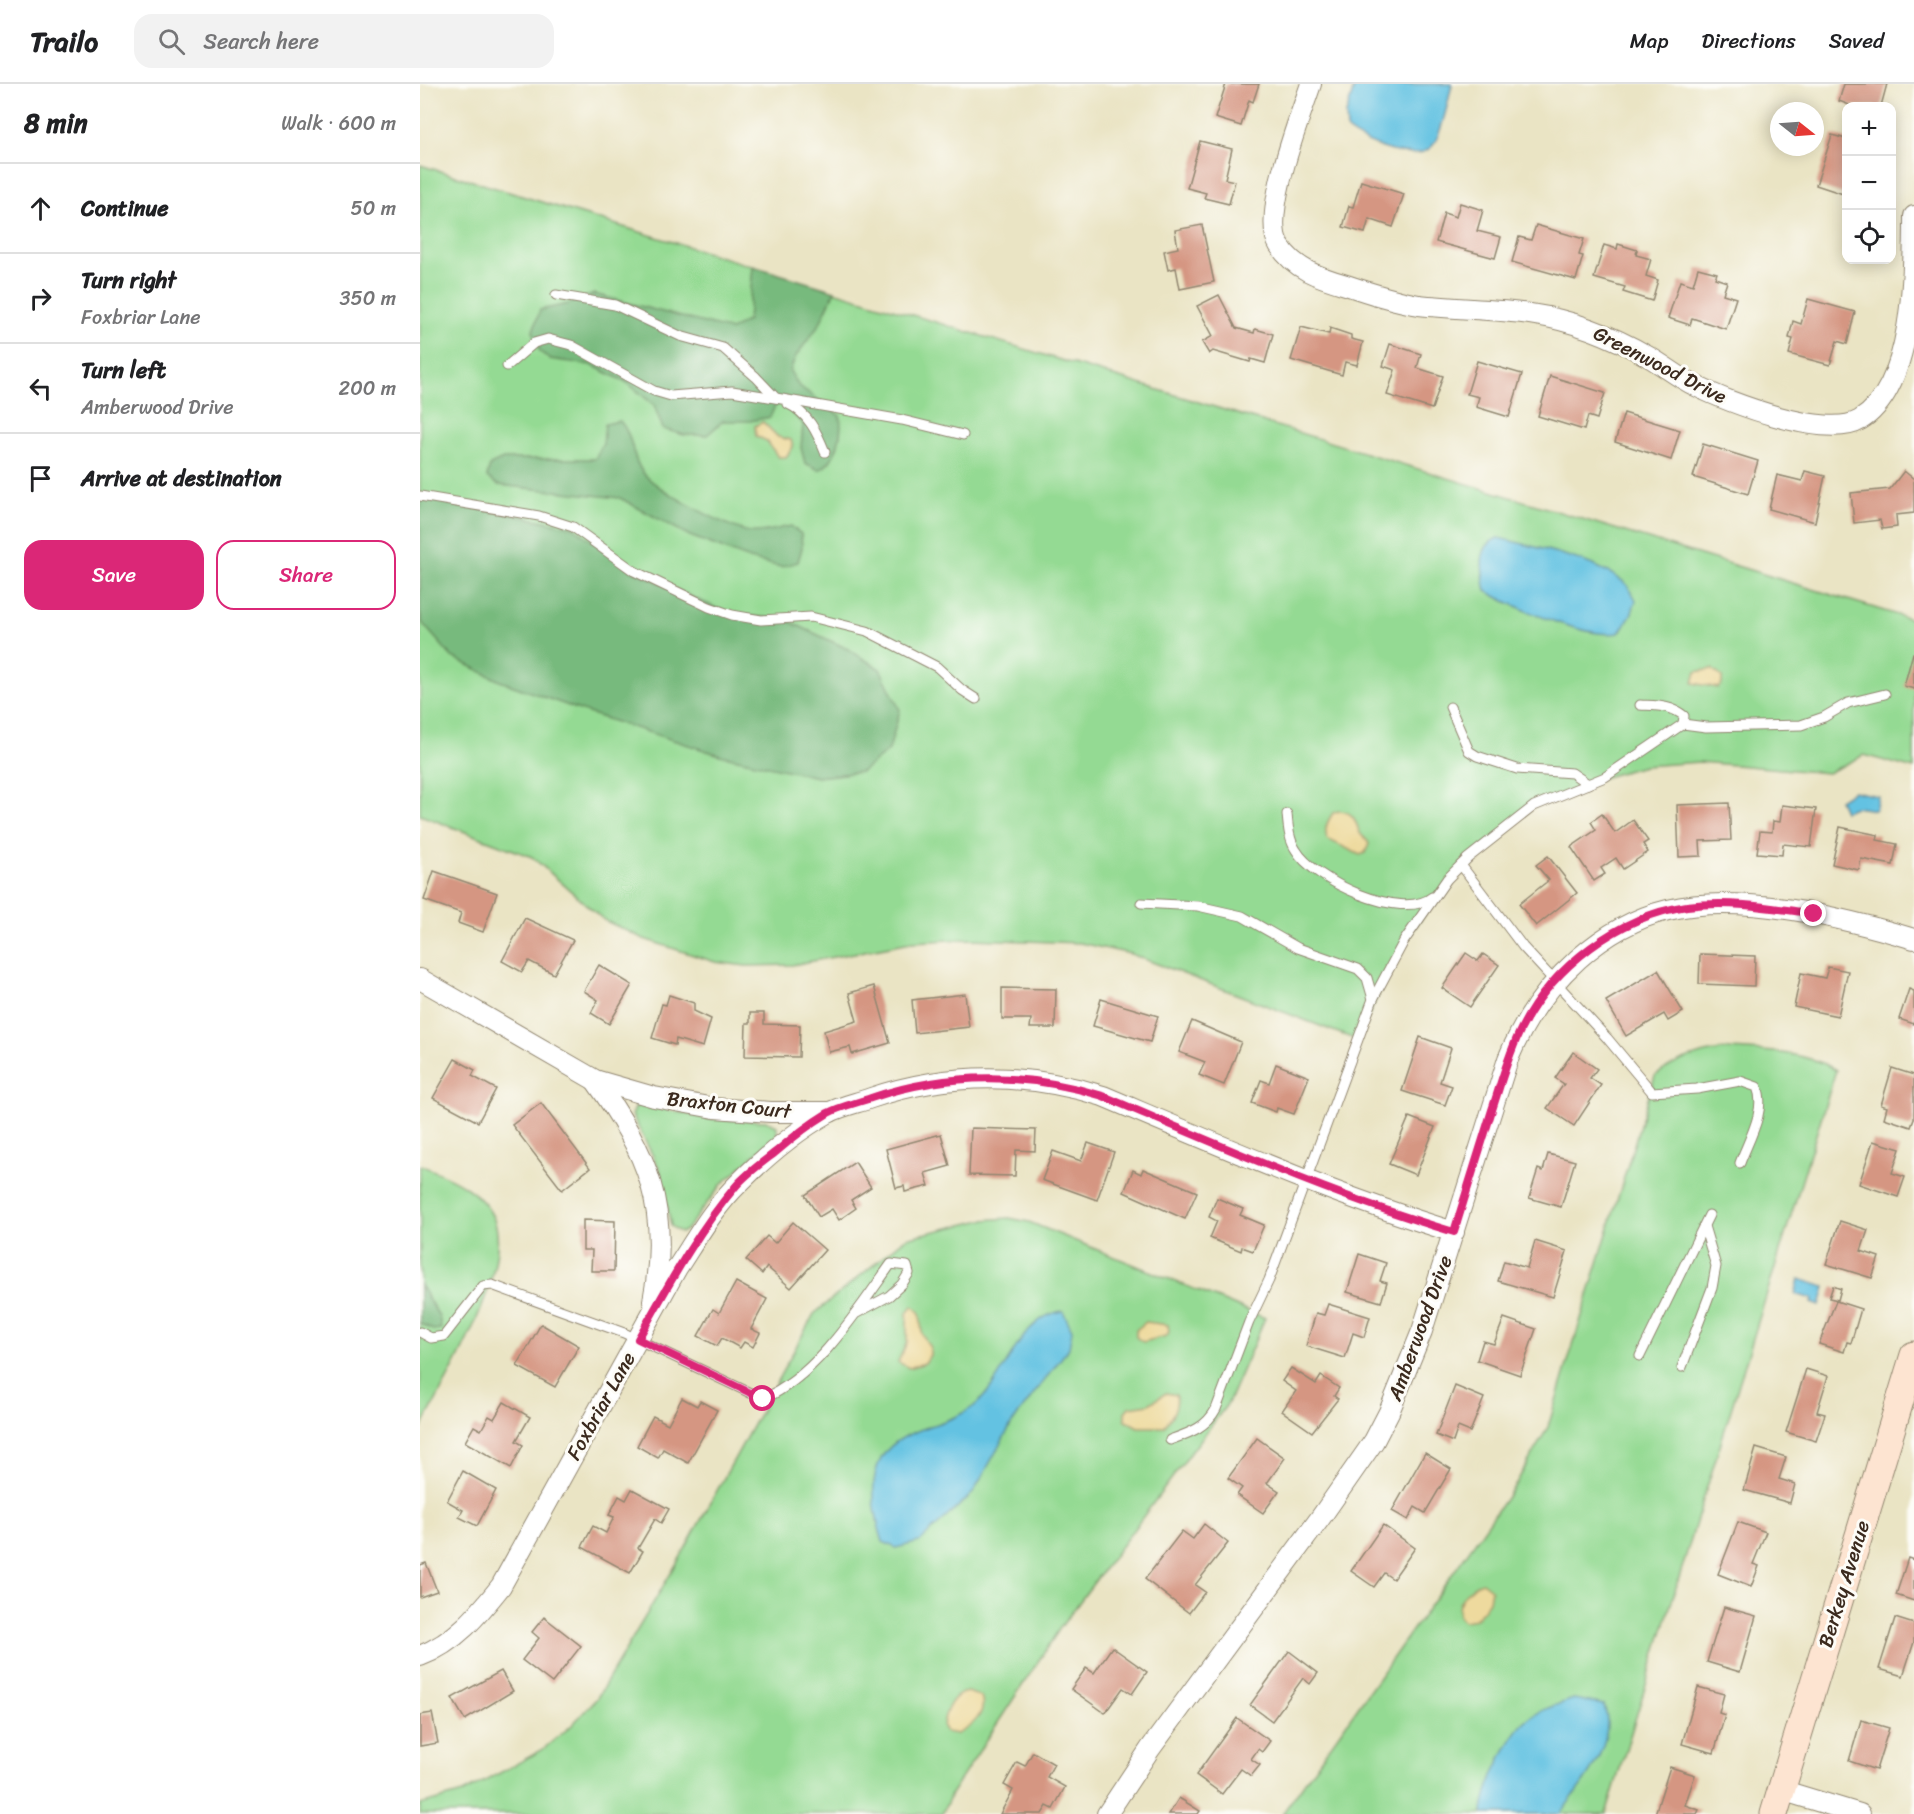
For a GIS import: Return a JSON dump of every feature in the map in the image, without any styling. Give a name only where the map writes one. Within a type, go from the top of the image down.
[{"type":"street","name":"Greenwood Drive","points":[[1311,84],[1278,190],[1273,218],[1277,242],[1289,260],[1304,270],[1392,300],[1553,318],[1628,345],[1717,396],[1820,426],[1840,426],[1859,421],[1878,405],[1891,383],[1904,340],[1913,293],[1914,216]]},
{"type":"street","name":"Amberwood Drive","points":[[1107,1814],[1150,1749],[1321,1517],[1374,1441],[1408,1369],[1515,1042],[1528,1018],[1556,981],[1594,944],[1615,931],[1644,917],[1689,906],[1728,905],[1814,914],[1914,939]]},
{"type":"street","name":"Braxton Court","points":[[420,979],[595,1080],[654,1097],[714,1108],[771,1112],[830,1112]]},
{"type":"street","name":"Foxbriar Lane","points":[[420,1656],[454,1637],[473,1621],[501,1586],[684,1258],[737,1184],[798,1133],[830,1112],[928,1082],[999,1077],[1072,1086],[1103,1096],[1305,1182],[1379,1209],[1454,1232]]},
{"type":"street","name":"Braxton Court","points":[[595,1080],[637,1146],[657,1207],[660,1263],[649,1319]]},
{"type":"street","name":"Berkey Avenue","points":[[1777,1802],[1912,1365]]},
{"type":"street","points":[[1777,1802],[1860,1814]]},
{"type":"lane","points":[[556,295],[615,305],[680,336],[709,346],[723,348],[776,398],[798,408],[816,429],[825,452]]},
{"type":"lane","points":[[507,366],[534,343],[548,339],[571,345],[654,390],[671,396],[732,391],[902,420],[963,435]]},
{"type":"lane","points":[[420,496],[539,516],[573,527],[634,571],[709,607],[732,615],[761,620],[811,617],[867,630],[937,667],[962,690],[976,699]]},
{"type":"lane","points":[[1170,1440],[1195,1431],[1211,1419],[1305,1182],[1373,999],[1404,941],[1440,890],[1461,865],[1534,807],[1588,784],[1634,760],[1683,724],[1706,727],[1801,725],[1824,717],[1848,703],[1885,694]]},
{"type":"lane","points":[[1640,705],[1664,706],[1678,711],[1684,716],[1683,724]]},
{"type":"lane","points":[[1450,707],[1469,751],[1477,756],[1517,769],[1572,773],[1588,784]]},
{"type":"lane","points":[[1287,814],[1289,832],[1296,851],[1308,864],[1372,900],[1394,906],[1414,905],[1426,902],[1440,890]]},
{"type":"lane","points":[[1461,865],[1523,947],[1556,981],[1652,1092],[1697,1089],[1740,1082],[1757,1087],[1761,1096],[1760,1108],[1740,1163]]},
{"type":"lane","points":[[1141,903],[1198,906],[1242,916],[1298,948],[1358,969],[1367,978],[1373,999]]},
{"type":"lane","points":[[1640,1356],[1710,1215]]},
{"type":"lane","points":[[1682,1367],[1712,1288],[1716,1266],[1704,1226]]},
{"type":"lane","points":[[420,1332],[431,1338],[444,1336],[483,1287],[492,1285],[638,1339],[763,1399],[775,1394],[798,1376],[857,1313],[891,1264],[907,1266],[909,1273],[903,1284],[857,1313]]},
{"type":"green space","points":[[420,165],[1914,620],[1914,769],[1864,755],[1828,773],[1699,762],[1644,766],[1605,777],[1534,806],[1468,858],[1404,941],[1357,1040],[1131,954],[1080,943],[971,939],[911,942],[792,965],[746,966],[715,962],[644,939],[604,920],[532,857],[420,815]]},
{"type":"green space","points":[[753,266],[835,291],[819,325],[796,356],[790,371],[798,385],[840,416],[841,431],[837,447],[830,461],[819,470],[805,463],[801,448],[803,424],[782,403],[775,406],[770,417],[750,421],[723,421],[707,435],[684,435],[663,429],[654,405],[626,382],[591,365],[550,359],[540,352],[533,331],[540,310],[568,304],[594,294],[731,330],[748,320]]},
{"type":"green space","points":[[620,421],[628,434],[640,468],[652,481],[694,508],[740,529],[760,532],[791,526],[801,534],[802,548],[798,562],[781,567],[750,559],[690,536],[620,498],[498,485],[487,477],[490,465],[503,459],[595,459],[603,444],[605,424]]},
{"type":"green space","points":[[420,496],[573,527],[634,571],[732,615],[784,619],[848,649],[880,669],[900,710],[889,750],[861,772],[817,777],[720,755],[588,713],[500,681],[452,657],[423,624],[420,613]]},
{"type":"green space","points":[[1728,1049],[1797,1056],[1811,1059],[1836,1070],[1606,1814],[1282,1814],[1514,1487],[1548,1427],[1655,1076],[1672,1065],[1690,1058]]},
{"type":"green space","points":[[637,1104],[712,1119],[766,1121],[777,1126],[777,1135],[722,1184],[686,1230],[681,1233],[671,1226],[660,1170],[632,1115]]},
{"type":"green space","points":[[420,1165],[462,1185],[480,1199],[493,1217],[497,1239],[495,1265],[474,1325],[420,1430]]},
{"type":"green space","points":[[1009,1218],[1029,1222],[1265,1318],[1228,1403],[1060,1628],[951,1794],[942,1814],[420,1814],[420,1805],[463,1793],[542,1750],[571,1726],[597,1698],[680,1558],[814,1314],[906,1238],[983,1220]]},
{"type":"green space","points":[[420,1285],[439,1316],[441,1329],[433,1330],[420,1323]]},
{"type":"sand","points":[[763,422],[778,437],[791,440],[793,447],[786,457],[778,457],[767,441],[756,436],[755,426]]},
{"type":"sand","points":[[1712,669],[1722,677],[1722,684],[1718,688],[1693,683],[1696,672]]},
{"type":"sand","points":[[1339,811],[1353,817],[1360,833],[1369,844],[1365,853],[1360,855],[1327,839],[1328,822],[1333,813]]},
{"type":"sand","points":[[913,1306],[920,1313],[922,1334],[930,1348],[930,1355],[925,1363],[909,1368],[898,1362],[907,1342],[907,1313]]},
{"type":"sand","points":[[1146,1322],[1168,1325],[1169,1332],[1166,1336],[1143,1342],[1136,1337],[1136,1330]]},
{"type":"sand","points":[[1166,1393],[1176,1395],[1177,1399],[1174,1412],[1164,1427],[1138,1427],[1125,1420],[1125,1412],[1129,1407],[1149,1404]]},
{"type":"sand","points":[[1482,1582],[1491,1589],[1489,1601],[1476,1619],[1464,1621],[1458,1611],[1459,1605],[1471,1588]]},
{"type":"sand","points":[[968,1692],[981,1697],[983,1703],[980,1714],[968,1728],[957,1734],[946,1732],[943,1727],[947,1710],[957,1696]]},
{"type":"water","points":[[1355,84],[1452,84],[1435,142],[1428,150],[1405,153],[1379,147],[1355,136],[1347,130],[1346,114]]},
{"type":"water","points":[[1498,538],[1583,561],[1615,576],[1626,584],[1636,600],[1631,615],[1619,633],[1605,634],[1570,627],[1532,613],[1486,591],[1482,568],[1483,553],[1491,542]]},
{"type":"water","points":[[1853,791],[1878,796],[1875,810],[1855,807],[1844,811],[1839,800]]},
{"type":"water","points":[[1799,1279],[1825,1287],[1820,1306],[1812,1303],[1813,1299],[1795,1294]]},
{"type":"water","points":[[1063,1311],[1072,1330],[1069,1348],[1012,1423],[973,1493],[919,1542],[896,1548],[883,1542],[874,1499],[875,1477],[882,1457],[900,1439],[951,1419],[974,1406],[985,1395],[1013,1351],[1034,1325],[1047,1316]]},
{"type":"water","points":[[1574,1699],[1604,1705],[1607,1720],[1606,1734],[1596,1763],[1560,1814],[1483,1814],[1491,1780],[1503,1754],[1523,1724],[1547,1708]]},
{"type":"building","points":[[1226,84],[1259,84],[1253,102],[1249,100],[1241,126],[1215,118]]},
{"type":"building","points":[[1844,84],[1887,84],[1882,102],[1839,101]]},
{"type":"building","points":[[1832,135],[1842,138],[1842,194],[1816,185]]},
{"type":"building","points":[[1200,141],[1232,149],[1225,179],[1235,181],[1229,204],[1204,198],[1206,193],[1187,188]]},
{"type":"building","points":[[1361,181],[1404,194],[1393,227],[1369,219],[1365,233],[1343,227],[1349,206],[1353,207]]},
{"type":"building","points":[[1460,203],[1483,210],[1477,231],[1501,237],[1495,258],[1436,242],[1444,213],[1456,217]]},
{"type":"building","points":[[1202,225],[1214,282],[1180,289],[1176,268],[1168,270],[1164,251],[1178,248],[1175,230]]},
{"type":"building","points":[[1536,225],[1584,239],[1579,255],[1583,256],[1576,280],[1512,262],[1519,237],[1531,240]]},
{"type":"building","points":[[1618,244],[1637,250],[1636,255],[1651,259],[1646,276],[1658,280],[1652,301],[1623,292],[1625,287],[1594,278],[1604,245],[1617,249]]},
{"type":"building","points":[[1698,268],[1717,273],[1715,278],[1727,282],[1723,294],[1736,298],[1726,329],[1692,318],[1690,325],[1668,318],[1680,281],[1693,285]]},
{"type":"building","points":[[1219,295],[1236,328],[1254,333],[1255,329],[1273,334],[1265,363],[1251,359],[1250,362],[1213,351],[1209,354],[1202,342],[1213,336],[1197,306]]},
{"type":"building","points":[[1808,299],[1855,312],[1847,344],[1837,341],[1830,365],[1789,354],[1793,339],[1789,338],[1793,321],[1801,324]]},
{"type":"building","points":[[1301,327],[1329,334],[1330,328],[1351,335],[1351,339],[1363,342],[1357,365],[1345,362],[1342,375],[1291,360]]},
{"type":"building","points":[[1390,344],[1421,354],[1417,368],[1443,376],[1432,409],[1387,395],[1395,370],[1383,366]]},
{"type":"building","points":[[1477,361],[1522,374],[1509,417],[1476,407],[1479,397],[1467,394]]},
{"type":"building","points":[[1550,376],[1605,393],[1597,419],[1588,416],[1584,430],[1538,416]]},
{"type":"building","points":[[1624,413],[1680,430],[1671,460],[1615,442]]},
{"type":"building","points":[[1703,444],[1758,461],[1748,494],[1693,477]]},
{"type":"building","points":[[1805,471],[1825,476],[1815,522],[1769,509],[1777,475],[1802,481]]},
{"type":"building","points":[[1904,471],[1914,479],[1914,513],[1896,515],[1897,527],[1882,529],[1880,520],[1854,523],[1851,493],[1890,489]]},
{"type":"building","points":[[1914,653],[1914,689],[1904,686]]},
{"type":"building","points":[[1729,803],[1731,840],[1700,841],[1701,856],[1679,857],[1677,805]]},
{"type":"building","points":[[1782,805],[1816,809],[1811,847],[1783,844],[1782,855],[1757,853],[1760,831],[1772,832],[1773,821],[1780,822]]},
{"type":"building","points":[[1602,814],[1615,833],[1633,820],[1648,841],[1643,844],[1648,852],[1623,869],[1616,858],[1601,868],[1605,874],[1594,881],[1571,847],[1596,830],[1591,822]]},
{"type":"building","points":[[1840,827],[1878,835],[1877,840],[1897,844],[1893,865],[1861,859],[1859,870],[1832,864]]},
{"type":"building","points":[[1548,856],[1577,893],[1536,926],[1519,904],[1549,880],[1536,865]]},
{"type":"building","points":[[434,871],[497,893],[483,932],[458,923],[461,913],[424,900]]},
{"type":"building","points":[[525,918],[573,940],[554,974],[529,961],[522,972],[502,961]]},
{"type":"building","points":[[1466,953],[1478,961],[1483,954],[1499,965],[1470,1007],[1442,988]]},
{"type":"building","points":[[1700,954],[1755,956],[1754,986],[1699,984]]},
{"type":"building","points":[[599,965],[632,985],[609,1024],[591,1013],[598,1000],[584,991]]},
{"type":"building","points":[[1828,967],[1848,971],[1838,1016],[1794,1007],[1801,973],[1825,978]]},
{"type":"building","points":[[1658,970],[1683,1012],[1668,1021],[1664,1014],[1626,1036],[1606,1001]]},
{"type":"building","points":[[874,986],[890,1043],[852,1054],[850,1047],[829,1052],[824,1031],[857,1021],[849,993]]},
{"type":"building","points":[[1002,988],[1056,989],[1055,1028],[1030,1028],[1031,1019],[1002,1019]]},
{"type":"building","points":[[1909,989],[1914,991],[1914,1024],[1899,1019]]},
{"type":"building","points":[[965,994],[969,1027],[915,1033],[912,1000]]},
{"type":"building","points":[[669,995],[694,1003],[694,1011],[711,1019],[703,1047],[676,1039],[675,1045],[652,1038],[662,1004],[666,1005]]},
{"type":"building","points":[[1101,999],[1158,1016],[1150,1042],[1093,1026]]},
{"type":"building","points":[[750,1013],[764,1013],[764,1024],[800,1025],[799,1057],[745,1056],[746,1023],[750,1023]]},
{"type":"building","points":[[1192,1021],[1241,1042],[1224,1085],[1199,1075],[1205,1062],[1179,1052]]},
{"type":"building","points":[[1420,1037],[1451,1048],[1440,1082],[1452,1086],[1445,1105],[1402,1091]]},
{"type":"building","points":[[1573,1052],[1597,1069],[1590,1078],[1601,1085],[1574,1126],[1547,1108],[1564,1084],[1555,1078]]},
{"type":"building","points":[[455,1059],[475,1070],[472,1076],[496,1089],[478,1122],[433,1098]]},
{"type":"building","points":[[1276,1064],[1309,1077],[1294,1114],[1277,1108],[1276,1112],[1252,1103],[1261,1080],[1269,1083]]},
{"type":"building","points":[[1892,1068],[1914,1075],[1914,1119],[1911,1127],[1884,1118],[1887,1107],[1881,1105]]},
{"type":"building","points":[[541,1103],[590,1168],[562,1190],[512,1125]]},
{"type":"building","points":[[1409,1117],[1435,1127],[1416,1175],[1389,1164]]},
{"type":"building","points":[[971,1128],[1036,1130],[1035,1151],[1016,1150],[1015,1176],[969,1175]]},
{"type":"building","points":[[941,1134],[950,1166],[925,1173],[929,1186],[905,1192],[904,1186],[896,1188],[886,1149]]},
{"type":"building","points":[[1873,1141],[1900,1149],[1892,1173],[1905,1177],[1898,1197],[1859,1184]]},
{"type":"building","points":[[1088,1143],[1114,1152],[1097,1200],[1042,1180],[1053,1151],[1081,1161]]},
{"type":"building","points":[[1548,1154],[1575,1161],[1561,1207],[1529,1198],[1538,1169],[1543,1171]]},
{"type":"building","points":[[855,1162],[871,1187],[851,1200],[856,1208],[839,1220],[832,1209],[819,1217],[805,1195]]},
{"type":"building","points":[[1143,1169],[1197,1192],[1185,1219],[1124,1192],[1133,1170],[1141,1174]]},
{"type":"building","points":[[1217,1198],[1243,1209],[1240,1215],[1264,1225],[1253,1251],[1242,1247],[1241,1251],[1210,1238],[1217,1221],[1209,1217]]},
{"type":"building","points":[[583,1220],[615,1221],[614,1271],[591,1271],[592,1250],[583,1250]]},
{"type":"building","points":[[1840,1221],[1868,1230],[1861,1251],[1879,1257],[1872,1278],[1826,1264]]},
{"type":"building","points":[[793,1222],[825,1250],[791,1288],[767,1267],[762,1274],[746,1260],[767,1236],[775,1243]]},
{"type":"building","points":[[1535,1241],[1567,1251],[1553,1297],[1498,1281],[1504,1261],[1527,1268]]},
{"type":"building","points":[[1359,1254],[1386,1263],[1380,1281],[1387,1283],[1381,1302],[1347,1292]]},
{"type":"building","points":[[736,1282],[767,1299],[751,1329],[760,1333],[753,1347],[744,1342],[740,1348],[722,1338],[717,1346],[698,1336],[713,1309],[719,1313]]},
{"type":"building","points":[[1833,1286],[1841,1289],[1838,1300],[1829,1298]]},
{"type":"building","points":[[1836,1301],[1861,1309],[1851,1343],[1847,1342],[1844,1352],[1819,1344]]},
{"type":"building","points":[[1328,1304],[1370,1317],[1364,1337],[1353,1333],[1345,1358],[1306,1346],[1316,1313],[1324,1315]]},
{"type":"building","points":[[1504,1318],[1536,1329],[1520,1375],[1477,1360],[1483,1341],[1494,1344]]},
{"type":"building","points":[[541,1324],[579,1346],[555,1387],[517,1366]]},
{"type":"building","points":[[1291,1368],[1316,1384],[1321,1376],[1339,1388],[1334,1396],[1338,1399],[1312,1432],[1282,1411],[1296,1391],[1282,1381]]},
{"type":"building","points":[[1806,1369],[1828,1376],[1817,1412],[1825,1414],[1816,1441],[1786,1432]]},
{"type":"building","points":[[1455,1386],[1484,1398],[1470,1432],[1458,1427],[1453,1442],[1436,1435]]},
{"type":"building","points":[[682,1398],[697,1406],[700,1401],[717,1410],[688,1463],[663,1449],[658,1458],[637,1446],[653,1416],[668,1424]]},
{"type":"building","points":[[504,1402],[530,1417],[516,1441],[523,1445],[511,1468],[465,1442],[474,1426],[481,1430],[489,1416],[494,1419]]},
{"type":"building","points":[[1257,1438],[1285,1458],[1267,1483],[1279,1491],[1263,1513],[1237,1495],[1242,1488],[1228,1478]]},
{"type":"building","points":[[1756,1448],[1786,1457],[1779,1479],[1795,1484],[1790,1503],[1744,1490]]},
{"type":"building","points":[[1425,1453],[1451,1469],[1425,1513],[1415,1507],[1408,1520],[1392,1511]]},
{"type":"building","points":[[463,1471],[496,1490],[477,1526],[459,1517],[463,1510],[447,1501]]},
{"type":"building","points":[[632,1489],[669,1509],[661,1523],[655,1519],[638,1548],[643,1551],[630,1573],[582,1547],[593,1526],[606,1533],[614,1517],[609,1515],[619,1496],[626,1500]]},
{"type":"building","points":[[1738,1522],[1766,1532],[1753,1564],[1759,1566],[1751,1587],[1718,1574]]},
{"type":"building","points":[[1204,1524],[1228,1543],[1195,1585],[1205,1592],[1189,1613],[1145,1579],[1182,1531],[1193,1539]]},
{"type":"building","points":[[1383,1525],[1415,1548],[1393,1579],[1384,1573],[1374,1587],[1351,1571]]},
{"type":"building","points":[[1908,1558],[1914,1560],[1914,1601],[1896,1595]]},
{"type":"building","points":[[426,1563],[437,1591],[420,1597],[420,1565]]},
{"type":"building","points":[[1724,1607],[1756,1616],[1740,1672],[1707,1662]]},
{"type":"building","points":[[544,1617],[581,1646],[552,1683],[522,1660],[539,1638],[532,1632]]},
{"type":"building","points":[[1895,1618],[1914,1624],[1914,1642],[1903,1676],[1879,1669]]},
{"type":"building","points":[[1112,1647],[1147,1672],[1132,1694],[1123,1688],[1105,1713],[1071,1689],[1086,1668],[1094,1673]]},
{"type":"building","points":[[1289,1651],[1318,1673],[1310,1684],[1303,1678],[1272,1721],[1250,1705]]},
{"type":"building","points":[[501,1671],[513,1691],[465,1720],[452,1698]]},
{"type":"building","points":[[1698,1687],[1724,1694],[1719,1713],[1725,1715],[1714,1753],[1682,1744]]},
{"type":"building","points":[[432,1713],[438,1743],[420,1746],[420,1715]]},
{"type":"building","points":[[1237,1718],[1270,1741],[1262,1752],[1258,1749],[1251,1759],[1260,1765],[1251,1776],[1241,1769],[1222,1794],[1196,1775]]},
{"type":"building","points":[[1861,1720],[1889,1728],[1876,1770],[1849,1761]]},
{"type":"building","points":[[1033,1752],[1054,1764],[1047,1777],[1065,1787],[1053,1809],[1047,1806],[1042,1814],[1000,1814],[1013,1790],[1004,1785],[1017,1762],[1025,1766]]},
{"type":"building","points":[[1670,1767],[1695,1775],[1685,1805],[1699,1810],[1697,1814],[1655,1814]]},
{"type":"building","points":[[1179,1798],[1200,1811],[1198,1814],[1169,1814]]},
{"type":"route","points":[[763,1399],[638,1339],[677,1268],[709,1220],[737,1184],[798,1133],[830,1112],[894,1090],[963,1077],[999,1077],[1072,1086],[1103,1096],[1305,1182],[1379,1209],[1454,1232],[1508,1059],[1522,1026],[1543,996],[1594,944],[1644,917],[1668,909],[1689,906],[1709,904],[1760,907],[1814,914]]}]
